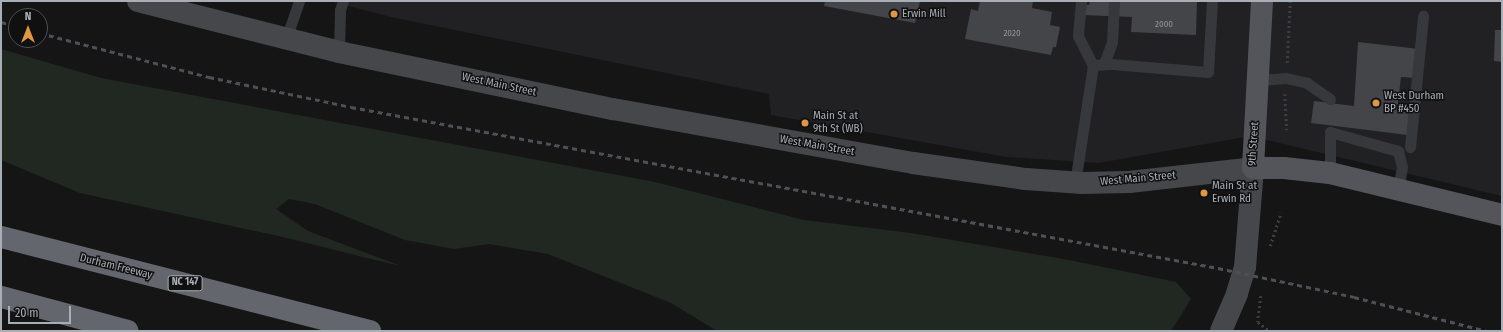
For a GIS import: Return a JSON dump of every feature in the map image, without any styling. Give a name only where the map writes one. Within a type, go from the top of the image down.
[{"type":"highway","name":"Durham Freeway","points":[[1,237],[370,331]]},
{"type":"highway","points":[[1,297],[128,331]]},
{"type":"main road","name":"West Main Street","points":[[138,1],[339,52],[743,133],[913,163],[1026,179],[1075,183],[1129,182],[1253,168],[1284,168],[1330,173],[1398,188],[1502,215]]},
{"type":"main road","name":"9th Street","points":[[1221,331],[1238,294],[1245,267],[1253,168],[1262,1]]},
{"type":"lane","points":[[286,39],[299,1]]},
{"type":"lane","points":[[339,52],[340,10],[343,1]]},
{"type":"lane","points":[[1081,1],[1078,36],[1098,64]]},
{"type":"lane","points":[[1075,183],[1098,64],[1112,42],[1114,1]]},
{"type":"lane","points":[[1098,64],[1208,72],[1212,1]]},
{"type":"lane","points":[[1410,147],[1423,16]]},
{"type":"lane","points":[[1258,80],[1286,78],[1307,83],[1330,99]]},
{"type":"lane","points":[[1330,173],[1330,132],[1398,150],[1402,167],[1398,188]]},
{"type":"shaded area","points":[[329,1],[1502,1],[1502,196],[1250,136],[1099,163],[1007,157],[771,115],[769,94],[391,17]]},
{"type":"shaded area","points":[[1,49],[101,78],[655,182],[804,220],[911,233],[1069,260],[1176,282],[1191,299],[1171,331],[717,331],[671,303],[548,254],[489,244],[454,249],[405,240],[315,204],[289,199],[276,209],[308,231],[401,266],[283,237],[80,193],[1,160]]},
{"type":"building","name":"Erwin Mill","points":[[825,1],[920,1],[915,23],[824,6]]},
{"type":"building","points":[[980,1],[1033,1],[1032,8],[1052,12],[1050,25],[1060,27],[1056,47],[1053,47],[1051,55],[965,39],[971,9],[978,11]]},
{"type":"building","points":[[1090,1],[1197,1],[1196,35],[1131,32],[1132,17],[1083,15],[1083,5],[1089,5]]},
{"type":"building","points":[[1495,30],[1502,30],[1502,62],[1494,61]]},
{"type":"building","name":"West Durham BP #450","points":[[1358,42],[1419,49],[1416,78],[1401,77],[1397,111],[1418,113],[1416,136],[1311,123],[1314,101],[1354,106]]},
{"type":"railway","points":[[1,22],[8,24]]},
{"type":"railway","points":[[48,35],[209,77],[351,107],[1218,268],[1354,297],[1486,331]]},
{"type":"place","name":"Erwin Mill","points":[[894,14]]},
{"type":"place","name":"West Durham BP #450","points":[[1376,103]]},
{"type":"place","name":"Main St at 9th St (WB)","points":[[805,123]]},
{"type":"place","name":"Main St at Erwin Rd","points":[[1204,193]]}]
